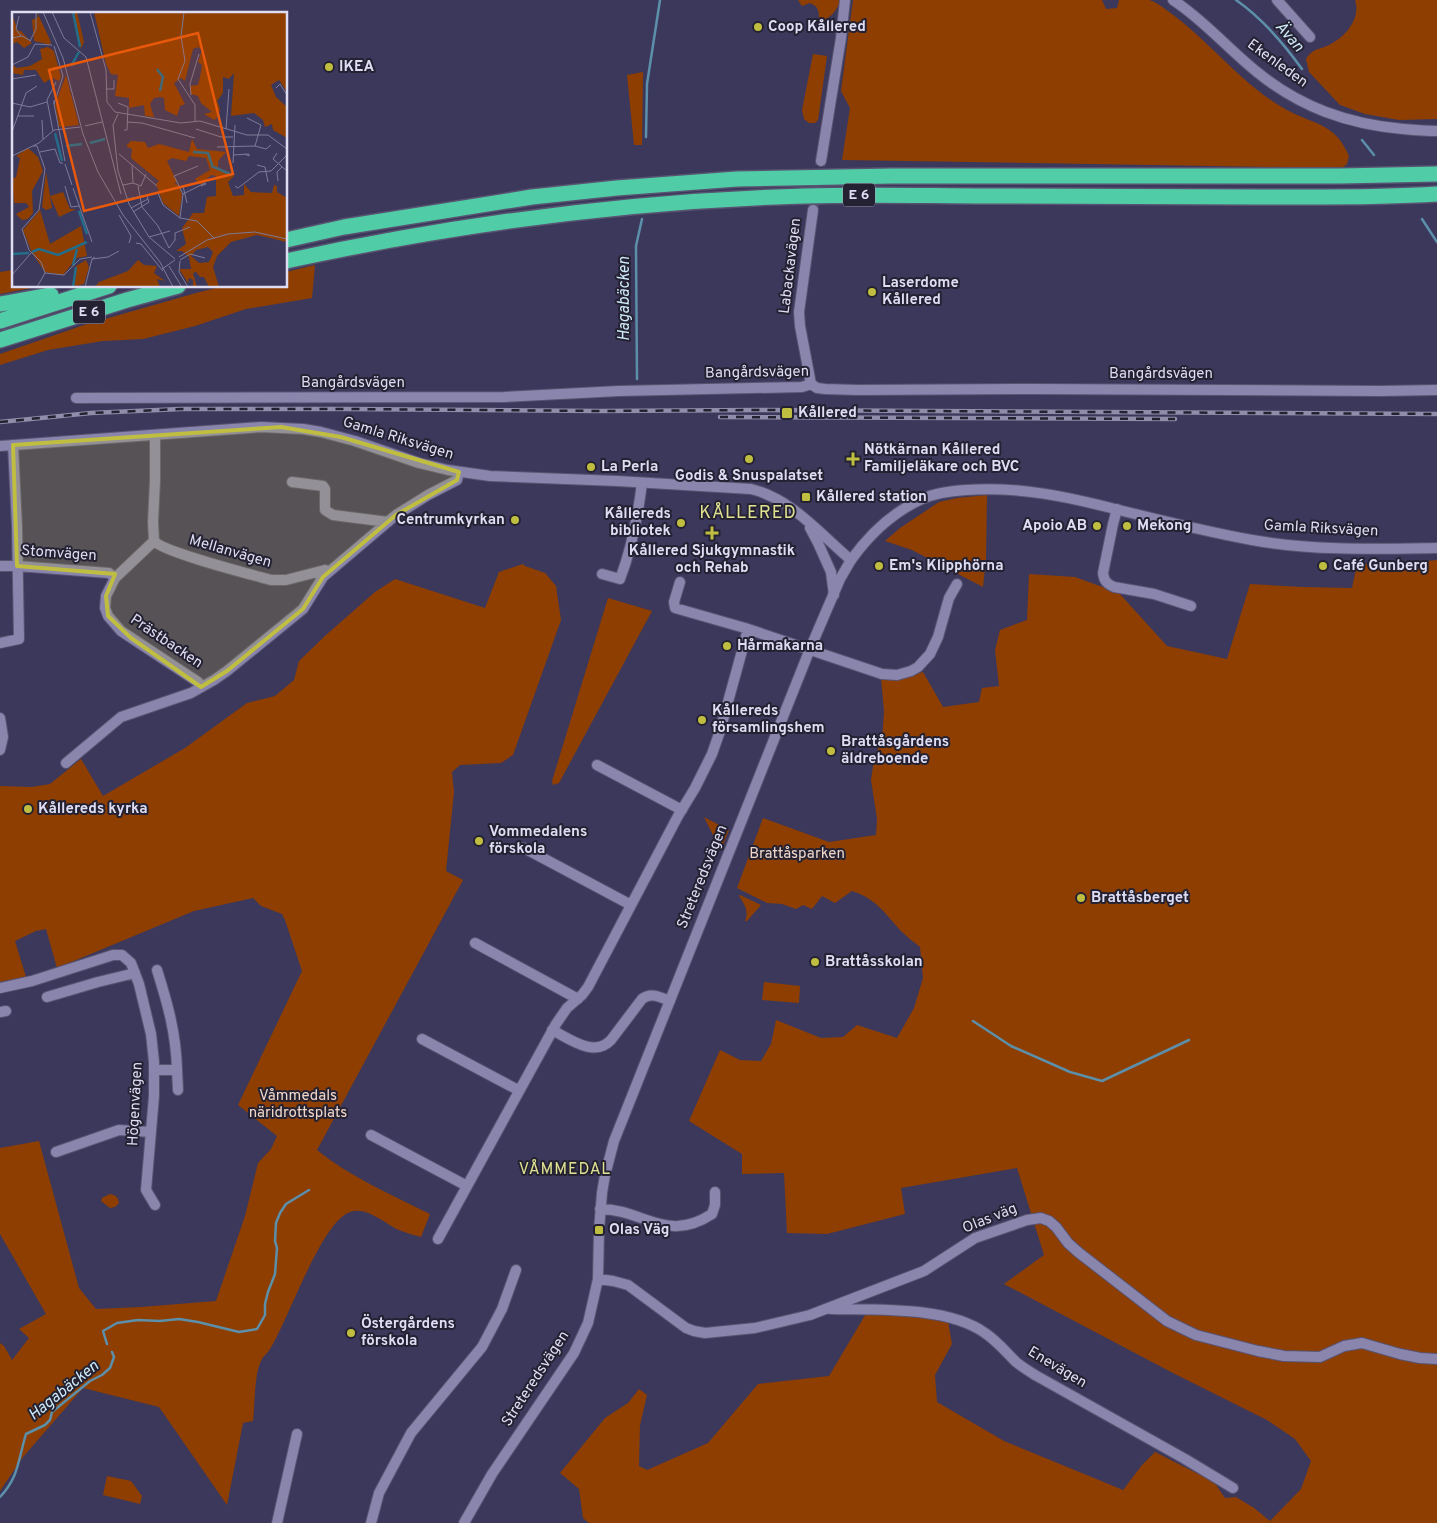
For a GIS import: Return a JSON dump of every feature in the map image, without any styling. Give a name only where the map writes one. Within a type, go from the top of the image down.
[{"type":"highway","name":"E 6","points":[[288,240],[353,226],[532,197],[737,179],[892,176],[1330,176],[1437,174]]},
{"type":"highway","name":"E 6","points":[[288,261],[345,248],[534,217],[735,199],[890,195],[1341,197],[1437,194]]},
{"type":"highway","points":[[0,304],[89,288]]},
{"type":"highway","name":"E 6","points":[[0,320],[103,288]]},
{"type":"highway","name":"E 6","points":[[0,340],[171,288]]},
{"type":"street","points":[[821,161],[841,38],[845,0]]},
{"type":"street","name":"Ekenleden","points":[[1173,0],[1201,21],[1257,72],[1288,94],[1309,105],[1343,118],[1374,125],[1437,131]]},
{"type":"street","points":[[1277,0],[1310,37]]},
{"type":"street","name":"Labackavägen","points":[[811,384],[799,312],[813,210]]},
{"type":"street","name":"Bangårdsvägen","points":[[76,398],[504,397],[619,391],[802,387],[811,384],[816,388],[858,390],[1437,390]]},
{"type":"street","name":"Gamla Riksvägen","points":[[0,446],[261,427],[303,429],[341,436],[419,463],[459,472],[490,476],[588,479],[683,486],[727,486],[757,490],[790,506],[851,560],[874,532],[892,517],[921,499],[939,494],[988,488],[1036,492],[1118,509],[1217,534],[1267,543],[1307,547],[1437,548]]},
{"type":"street","points":[[154,541],[155,435]]},
{"type":"street","points":[[0,643],[19,639],[13,445]]},
{"type":"street","points":[[66,763],[121,717],[171,700],[201,687],[227,671],[303,609],[328,572],[407,507],[457,480],[459,472]]},
{"type":"street","points":[[292,482],[323,486],[325,489],[325,510],[333,515],[388,522]]},
{"type":"street","points":[[602,574],[620,579],[628,558],[638,515],[642,483]]},
{"type":"street","points":[[1118,509],[1103,573],[1104,580],[1114,587],[1154,594],[1191,606]]},
{"type":"street","name":"Gamla Riksvägen","points":[[807,522],[831,572],[834,595]]},
{"type":"street","name":"Mellanvägen","points":[[154,541],[161,547],[179,553],[271,580],[286,580],[324,570],[328,572]]},
{"type":"street","name":"Prästbacken","points":[[154,541],[115,578],[106,596],[105,608],[108,616],[131,638],[198,682],[201,687]]},
{"type":"street","name":"Streteredsvägen","points":[[464,1523],[492,1474],[574,1353],[588,1324],[598,1280],[600,1209],[605,1175],[614,1141],[810,649],[840,579],[851,560]]},
{"type":"street","name":"Stomvägen","points":[[0,566],[109,573],[115,578]]},
{"type":"street","points":[[680,582],[674,602],[675,608],[748,629],[882,674],[897,675],[918,667],[930,654],[938,637],[948,598],[957,584]]},
{"type":"street","points":[[438,1239],[552,1030],[567,1008],[582,995],[700,780],[720,731],[748,629]]},
{"type":"street","points":[[0,718],[3,737],[0,750]]},
{"type":"street","points":[[597,765],[682,810]]},
{"type":"street","points":[[524,848],[631,905]]},
{"type":"street","points":[[475,943],[578,999]]},
{"type":"street","name":"Högenvägen","points":[[0,988],[32,981],[113,954],[122,954],[131,963],[144,999],[152,1034],[154,1096],[146,1190],[155,1205]]},
{"type":"street","points":[[157,970],[170,1008],[177,1051],[178,1090]]},
{"type":"street","points":[[47,997],[135,973]]},
{"type":"street","points":[[552,1030],[582,1045],[598,1048],[606,1045],[611,1040],[647,995],[653,995],[670,1001]]},
{"type":"street","points":[[422,1039],[518,1090]]},
{"type":"street","points":[[154,1070],[178,1070]]},
{"type":"street","points":[[56,1152],[119,1130],[151,1132]]},
{"type":"street","points":[[371,1135],[467,1186]]},
{"type":"street","points":[[600,1209],[614,1210],[662,1225],[682,1226],[712,1214],[716,1205],[715,1192]]},
{"type":"street","name":"Olas väg","points":[[598,1280],[628,1285],[686,1328],[694,1331],[705,1333],[755,1328],[800,1318],[826,1309],[924,1271],[975,1238],[1028,1220],[1041,1218],[1049,1221],[1078,1252],[1151,1309],[1168,1321],[1196,1335],[1284,1356],[1320,1357],[1344,1346],[1362,1343],[1400,1354],[1437,1359]]},
{"type":"street","points":[[371,1523],[379,1492],[411,1433],[482,1347],[502,1309],[516,1270]]},
{"type":"street","name":"Enevägen","points":[[826,1309],[882,1310],[931,1314],[968,1324],[984,1332],[1018,1363],[1035,1375],[1233,1488]]},
{"type":"street","points":[[277,1523],[297,1434]]},
{"type":"highlighted area","points":[[281,427],[341,437],[459,472],[457,480],[396,515],[323,577],[303,609],[227,671],[201,687],[131,638],[108,616],[106,596],[115,574],[17,566],[13,445]]},
{"type":"green space","points":[[798,0],[841,0],[833,14],[827,19],[819,21],[819,12],[815,6],[810,3],[802,6]]},
{"type":"green space","points":[[853,0],[1102,0],[1106,9],[1117,8],[1119,0],[1149,0],[1155,2],[1184,23],[1264,95],[1287,110],[1331,131],[1343,145],[1349,156],[1347,164],[1342,168],[842,160],[850,108],[841,91]]},
{"type":"green space","points":[[1355,0],[1437,0],[1437,119],[1399,120],[1365,114],[1340,105],[1309,72],[1306,59],[1309,55],[1335,42],[1351,26],[1356,14]]},
{"type":"green space","points":[[813,54],[827,56],[818,120],[815,123],[809,123],[804,119],[802,110]]},
{"type":"green space","points":[[643,72],[642,145],[634,145],[627,75]]},
{"type":"green space","points":[[315,265],[312,298],[246,309],[195,326],[143,339],[103,341],[48,350],[0,365],[0,354],[84,325],[196,293],[216,288],[288,288],[288,272]]},
{"type":"green space","points":[[12,270],[12,288],[32,288],[0,294],[0,272]]},
{"type":"green space","points":[[987,495],[986,558],[983,587],[912,550],[885,541],[900,528],[939,502]]},
{"type":"green space","name":"Brattåsparken","points":[[1437,560],[1437,1523],[589,1523],[583,1518],[579,1489],[560,1473],[605,1418],[628,1403],[639,1389],[647,1395],[640,1425],[639,1466],[647,1470],[708,1443],[758,1384],[829,1376],[867,1312],[948,1321],[952,1344],[935,1375],[937,1402],[1004,1441],[1123,1490],[1142,1465],[1155,1452],[1214,1482],[1225,1498],[1236,1497],[1270,1521],[1301,1489],[1311,1461],[1295,1439],[1267,1420],[1004,1284],[1044,1255],[1017,1168],[901,1188],[905,1214],[827,1234],[787,1233],[784,1173],[742,1174],[742,1154],[689,1121],[720,1050],[740,1060],[761,1061],[771,1044],[776,1020],[821,1038],[843,1037],[857,1025],[897,1038],[914,1008],[923,978],[920,947],[901,931],[873,902],[852,891],[835,903],[822,896],[812,909],[803,905],[796,909],[782,904],[767,903],[737,888],[763,818],[829,842],[876,835],[877,819],[871,780],[874,759],[882,739],[884,712],[881,677],[900,679],[923,672],[943,707],[979,702],[982,688],[999,686],[995,650],[1000,630],[1027,620],[1029,574],[1075,577],[1119,593],[1167,646],[1227,659],[1250,584],[1352,588],[1357,564],[1402,564]]},
{"type":"green space","name":"Våmmedals näridrottsplats","points":[[523,564],[545,573],[556,586],[561,620],[513,755],[501,763],[460,765],[452,772],[454,792],[446,871],[463,880],[317,1150],[357,1177],[430,1214],[421,1237],[399,1230],[376,1216],[363,1211],[350,1212],[339,1220],[328,1234],[259,1367],[253,1421],[243,1423],[227,1505],[159,1407],[83,1388],[23,1457],[0,1491],[0,1343],[4,1346],[12,1360],[29,1338],[19,1329],[46,1314],[0,1234],[0,1148],[39,1141],[79,1288],[96,1309],[216,1301],[245,1216],[258,1163],[271,1149],[277,1136],[238,1105],[302,971],[282,914],[261,906],[253,898],[194,911],[57,968],[46,929],[36,931],[15,941],[26,977],[0,982],[0,786],[32,787],[50,784],[81,759],[103,796],[185,748],[247,703],[275,696],[294,680],[299,661],[375,592],[395,579],[485,608],[499,572]]},
{"type":"green space","points":[[608,598],[652,611],[559,783],[553,785],[552,781]]},
{"type":"green space","points":[[704,817],[729,830],[721,850],[716,849],[713,844],[713,835]]},
{"type":"green space","points":[[740,895],[761,905],[747,921],[745,921],[746,908]]},
{"type":"green space","points":[[764,982],[800,986],[799,1003],[762,1000]]},
{"type":"green space","points":[[110,1194],[118,1199],[119,1203],[115,1207],[110,1208],[101,1201],[102,1198]]},
{"type":"green space","points":[[107,1476],[131,1481],[142,1496],[140,1504],[103,1495]]},
{"type":"waterway","name":"Hagabäcken","points":[[646,137],[647,84],[660,0]]},
{"type":"waterway","name":"Ävan","points":[[1236,0],[1272,32],[1302,69]]},
{"type":"waterway","name":"Ävan","points":[[1362,140],[1374,155]]},
{"type":"waterway","name":"Hagabäcken","points":[[637,379],[636,246],[642,219]]},
{"type":"waterway","name":"Ävan","points":[[1422,219],[1437,242]]},
{"type":"waterway","points":[[973,1021],[1011,1046],[1070,1072],[1102,1081],[1189,1040]]},
{"type":"waterway","name":"Hagabäcken","points":[[107,1344],[103,1331],[117,1323],[138,1320],[160,1321],[179,1319],[239,1332],[257,1329],[265,1315],[265,1304],[275,1274],[276,1223],[286,1204],[309,1190]]},
{"type":"waterway","name":"Hagabäcken","points":[[0,1497],[11,1482],[17,1468],[26,1434],[45,1425],[50,1420],[52,1412],[90,1381],[102,1375],[110,1368],[114,1357],[112,1352]]},
{"type":"tunnel","points":[[813,210],[821,161]]},
{"type":"railway","points":[[0,422],[91,413],[181,409],[1437,414]]},
{"type":"railway","points":[[720,417],[1175,419]]},
{"type":"place","name":"Coop Kållered","points":[[758,27]]},
{"type":"place","name":"IKEA","points":[[329,67]]},
{"type":"place","name":"Laserdome Kållered","points":[[872,292]]},
{"type":"place","name":"Kållered","points":[[787,413]]},
{"type":"place","name":"Godis & Snuspalatset","points":[[749,459]]},
{"type":"place","name":"Nötkärnan Kållered Familjeläkare och BVC","points":[[853,459]]},
{"type":"place","name":"La Perla","points":[[591,467]]},
{"type":"place","name":"Kållered station","points":[[806,497]]},
{"type":"place","name":"Centrumkyrkan","points":[[515,520]]},
{"type":"place","name":"Kållereds bibliotek","points":[[681,523]]},
{"type":"place","name":"Apoio AB","points":[[1097,526]]},
{"type":"place","name":"Mekong","points":[[1127,526]]},
{"type":"place","name":"Kållered Sjukgymnastik och Rehab","points":[[712,533]]},
{"type":"place","name":"Em's Klipphörna","points":[[879,566]]},
{"type":"place","name":"Café Gunberg","points":[[1323,566]]},
{"type":"place","name":"Hårmakarna","points":[[727,646]]},
{"type":"place","name":"Kållereds församlingshem","points":[[702,720]]},
{"type":"place","name":"Brattåsgårdens äldreboende","points":[[831,751]]},
{"type":"place","name":"Kållereds kyrka","points":[[28,809]]},
{"type":"place","name":"Vommedalens förskola","points":[[479,841]]},
{"type":"place","name":"Brattåsberget","points":[[1081,898]]},
{"type":"place","name":"Brattåsskolan","points":[[815,962]]},
{"type":"place","name":"Olas Väg","points":[[599,1230]]},
{"type":"place","name":"Östergårdens förskola","points":[[351,1333]]},
{"type":"district","name":"KÅLLERED","points":[[748,513]]},
{"type":"district","name":"VÅMMEDAL","points":[[565,1170]]}]
